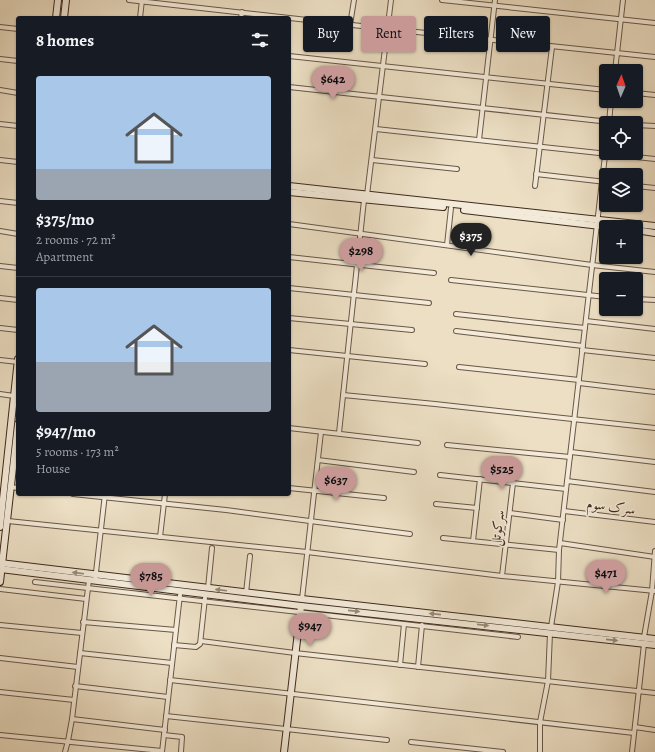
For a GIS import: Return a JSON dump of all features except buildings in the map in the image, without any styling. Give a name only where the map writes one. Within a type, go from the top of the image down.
[{"type":"main road","points":[[56,16],[58,0]]},
{"type":"main road","points":[[64,16],[66,0]]},
{"type":"main road","points":[[291,186],[330,193],[597,223]]},
{"type":"main road","points":[[291,192],[330,193]]},
{"type":"main road","points":[[366,197],[451,208],[597,223],[655,226]]},
{"type":"main road","points":[[643,231],[655,233]]},
{"type":"main road","points":[[0,527],[15,407],[14,396],[16,389]]},
{"type":"main road","points":[[0,582],[11,487],[16,458]]},
{"type":"main road","points":[[1,569],[206,593],[259,597],[275,599],[301,606],[503,624],[644,640],[655,639]]},
{"type":"main road","points":[[93,579],[180,594],[246,593],[259,597]]},
{"type":"main road","points":[[284,752],[301,606]]},
{"type":"main road","points":[[644,640],[655,645]]},
{"type":"street","points":[[129,0],[275,16]]},
{"type":"street","points":[[351,16],[354,0]]},
{"type":"street","points":[[390,16],[392,0]]},
{"type":"street","points":[[442,0],[655,23]]},
{"type":"street","points":[[479,140],[495,0]]},
{"type":"street","points":[[616,64],[623,0]]},
{"type":"street","points":[[140,16],[142,1]]},
{"type":"street","points":[[241,16],[242,12]]},
{"type":"street","points":[[291,18],[303,19]]},
{"type":"street","points":[[0,27],[16,29]]},
{"type":"street","points":[[416,32],[655,57]]},
{"type":"street","points":[[535,186],[552,47]]},
{"type":"street","points":[[339,433],[356,264],[372,160],[386,52]]},
{"type":"street","points":[[291,56],[599,89]]},
{"type":"street","points":[[0,59],[16,61]]},
{"type":"street","points":[[291,87],[380,98],[543,114],[599,122]]},
{"type":"street","points":[[0,90],[16,93]]},
{"type":"street","points":[[643,94],[655,95]]},
{"type":"street","points":[[0,124],[16,126]]},
{"type":"street","points":[[643,125],[655,126]]},
{"type":"street","points":[[376,129],[599,153]]},
{"type":"street","points":[[643,159],[655,160]]},
{"type":"street","points":[[0,160],[16,162]]},
{"type":"street","points":[[372,160],[457,169]]},
{"type":"street","points":[[536,174],[599,181]]},
{"type":"street","points":[[643,187],[655,188]]},
{"type":"street","points":[[0,201],[16,203]]},
{"type":"street","points":[[447,245],[451,208]]},
{"type":"street","points":[[540,752],[540,722],[548,681],[550,630],[558,582],[560,543],[599,211]]},
{"type":"street","points":[[291,224],[592,265],[655,272]]},
{"type":"street","points":[[0,232],[16,234]]},
{"type":"street","points":[[291,257],[434,273]]},
{"type":"street","points":[[0,266],[16,268]]},
{"type":"street","points":[[451,280],[599,297]]},
{"type":"street","points":[[291,288],[429,303]]},
{"type":"street","points":[[0,298],[16,300]]},
{"type":"street","points":[[643,299],[655,300]]},
{"type":"street","points":[[456,314],[585,328]]},
{"type":"street","points":[[291,318],[412,330]]},
{"type":"street","points":[[586,321],[655,329]]},
{"type":"street","points":[[0,328],[16,330]]},
{"type":"street","points":[[456,331],[655,358]]},
{"type":"street","points":[[291,350],[425,364]]},
{"type":"street","points":[[0,360],[16,361]]},
{"type":"street","points":[[459,366],[655,392]]},
{"type":"street","points":[[0,394],[14,396]]},
{"type":"street","points":[[343,395],[655,428]]},
{"type":"street","points":[[291,428],[418,443]]},
{"type":"street","points":[[301,606],[321,432]]},
{"type":"street","points":[[447,445],[655,462]]},
{"type":"street","points":[[318,460],[414,472]]},
{"type":"street","points":[[440,475],[566,489]]},
{"type":"street","points":[[473,541],[480,479]]},
{"type":"street","points":[[567,481],[655,492]]},
{"type":"street","name":"سرکوتل","points":[[502,576],[513,483]]},
{"type":"street","points":[[11,487],[16,488]]},
{"type":"street","points":[[291,488],[384,498]]},
{"type":"street","points":[[65,752],[72,719],[87,588],[93,579],[105,496],[410,534]]},
{"type":"street","points":[[160,537],[165,496]]},
{"type":"street","points":[[436,504],[477,508]]},
{"type":"street","name":"سرک سوم","points":[[564,511],[655,522]]},
{"type":"street","points":[[510,514],[563,520]]},
{"type":"street","points":[[8,521],[307,552],[502,576],[653,591]]},
{"type":"street","points":[[443,538],[560,550]]},
{"type":"street","points":[[560,543],[655,557]]},
{"type":"street","points":[[174,645],[196,647],[199,646],[201,641],[212,548]]},
{"type":"street","points":[[632,752],[644,640],[653,591],[655,551]]},
{"type":"street","points":[[246,593],[250,556]]},
{"type":"street","points":[[0,735],[162,751],[180,594],[87,588],[35,582]]},
{"type":"street","points":[[0,589],[86,599]]},
{"type":"street","points":[[206,593],[301,606],[404,624],[518,637]]},
{"type":"street","points":[[83,622],[176,630]]},
{"type":"street","points":[[400,665],[404,624]]},
{"type":"street","points":[[0,625],[82,633]]},
{"type":"street","points":[[418,667],[422,625]]},
{"type":"street","points":[[201,641],[295,653],[639,690],[655,693]]},
{"type":"street","points":[[80,653],[172,663]]},
{"type":"street","points":[[0,658],[78,667]]},
{"type":"street","points":[[170,680],[634,733]]},
{"type":"street","points":[[75,686],[168,697]]},
{"type":"street","points":[[0,692],[74,700]]},
{"type":"street","points":[[166,716],[387,740]]},
{"type":"street","points":[[72,719],[164,732],[182,737],[181,752]]},
{"type":"street","points":[[635,727],[655,730]]},
{"type":"street","points":[[411,742],[503,752]]}]
